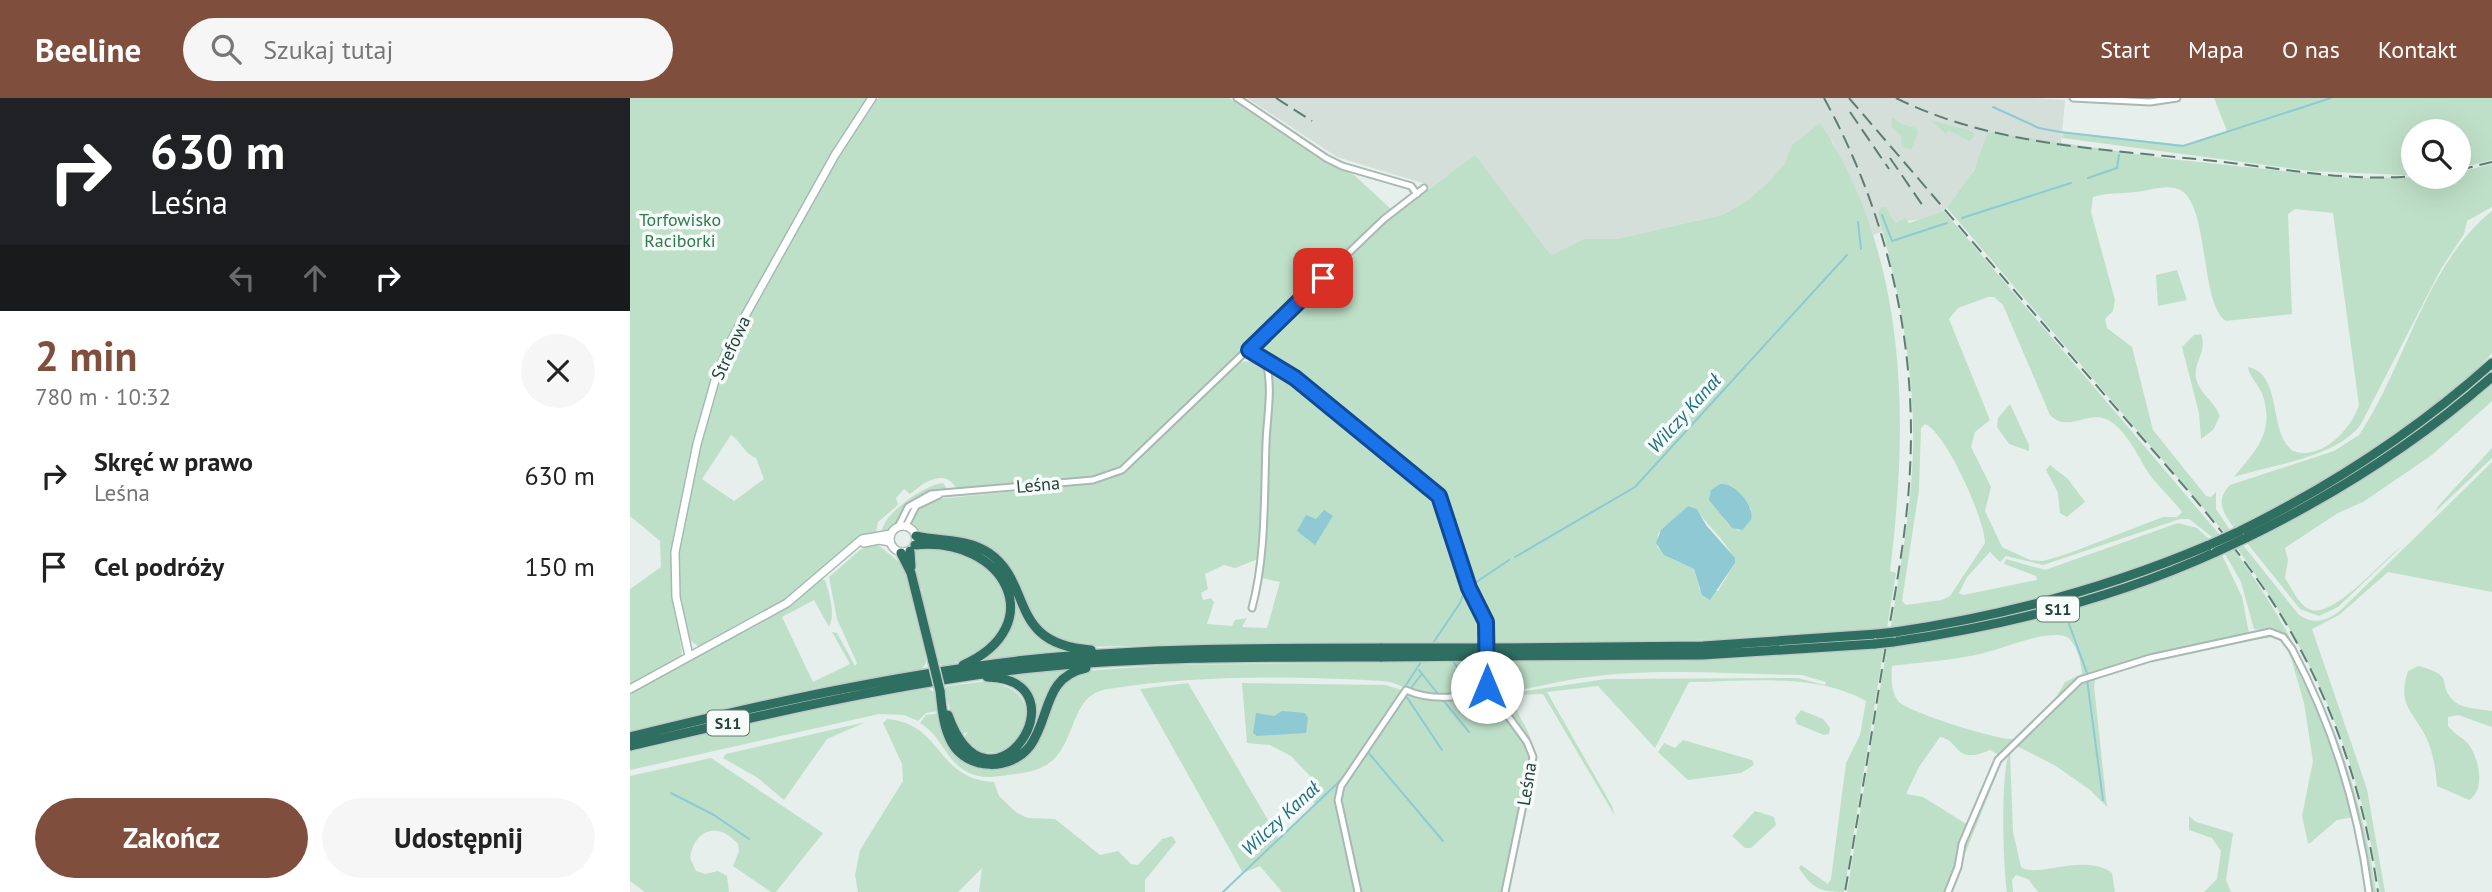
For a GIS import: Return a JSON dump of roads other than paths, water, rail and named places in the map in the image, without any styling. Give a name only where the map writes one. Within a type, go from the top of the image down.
[{"type":"highway","points":[[2463,388],[2492,357]]},
{"type":"highway","name":"S11","points":[[2243,534],[2361,463],[2463,388],[2492,363]]},
{"type":"highway","name":"S11","points":[[630,737],[798,698],[957,673],[1117,657],[1494,652],[1894,637],[2042,604],[2212,549],[2367,471],[2428,428],[2492,377]]},
{"type":"highway","points":[[910,546],[962,542],[982,549],[1003,567],[1025,612],[1048,638],[1076,649],[1117,657]]},
{"type":"highway","points":[[910,546],[911,573],[947,731],[955,747],[974,761],[1003,763],[1017,757],[1030,745],[1049,695],[1061,680],[1078,670],[1117,657]]},
{"type":"highway","points":[[910,546],[971,551],[995,568],[1005,584],[1009,604],[1001,636],[986,653],[957,673]]},
{"type":"highway","points":[[940,691],[955,733],[965,747],[986,757],[1012,751],[1027,737],[1031,723],[1030,706],[1023,692],[1003,679],[957,673]]},
{"type":"highway","name":"S11","points":[[630,746],[826,700],[957,673]]},
{"type":"street","name":"Strefowa","points":[[691,655],[682,626],[674,579],[676,546],[700,433],[716,377],[731,341],[825,173],[872,98]]},
{"type":"street","points":[[1237,98],[1326,158],[1342,166],[1411,186],[1417,194]]},
{"type":"street","points":[[2073,98],[2150,102],[2177,98]]},
{"type":"street","name":"Leśna","points":[[902,526],[916,506],[946,494],[1093,480],[1114,474],[1139,456],[1384,219],[1424,188]]},
{"type":"street","points":[[1249,350],[1266,363],[1295,378],[1425,482],[1441,499],[1469,588],[1486,622],[1487,684],[1490,691],[1437,697],[1421,696],[1406,690],[1341,786],[1338,800],[1358,892]]},
{"type":"street","points":[[1252,608],[1259,580],[1269,394],[1266,363]]},
{"type":"street","points":[[890,538],[902,526],[910,546]]},
{"type":"street","points":[[630,689],[794,598],[868,537],[890,538],[910,546]]},
{"type":"street","points":[[1948,892],[1958,867],[1962,844],[1998,760],[2080,680],[2150,659],[2270,632],[2283,637],[2292,649],[2333,741],[2359,827],[2369,892]]},
{"type":"street","name":"Leśna","points":[[1490,691],[1527,742],[1533,763],[1505,892]]},
{"type":"water","points":[[1720,484],[1726,484],[1737,491],[1750,508],[1751,520],[1742,530],[1732,528],[1709,500],[1711,490]]},
{"type":"water","points":[[1688,506],[1697,509],[1706,525],[1735,558],[1735,563],[1710,600],[1702,595],[1694,569],[1664,555],[1656,543],[1661,530]]},
{"type":"water","points":[[1324,510],[1333,516],[1315,545],[1297,531],[1306,515],[1316,519]]},
{"type":"water","points":[[1282,711],[1305,713],[1308,718],[1306,733],[1257,736],[1253,733],[1256,713],[1274,716]]},
{"type":"waterway","points":[[1993,107],[2039,128],[2183,146],[2331,98]]},
{"type":"waterway","points":[[2088,178],[2117,168],[2119,155]]},
{"type":"waterway","name":"Wilczy Kanał","points":[[1962,218],[2071,183]]},
{"type":"waterway","name":"Wilczy Kanał","points":[[1882,215],[1892,241],[1947,223]]},
{"type":"waterway","name":"Wilczy Kanał","points":[[1858,222],[1861,249]]},
{"type":"waterway","name":"Wilczy Kanał","points":[[1515,557],[1635,487],[1847,255]]},
{"type":"waterway","name":"Wilczy Kanał","points":[[1472,585],[1509,560]]},
{"type":"waterway","name":"Wilczy Kanał","points":[[1431,646],[1460,603],[1466,588]]},
{"type":"waterway","points":[[2069,624],[2087,673]]},
{"type":"waterway","name":"Wilczy Kanał","points":[[1406,685],[1423,659]]},
{"type":"waterway","points":[[1452,660],[1474,690]]},
{"type":"waterway","points":[[1419,670],[1438,694]]},
{"type":"waterway","points":[[1411,688],[1421,675]]},
{"type":"waterway","points":[[2087,679],[2103,800]]},
{"type":"waterway","points":[[1406,696],[1442,750]]},
{"type":"waterway","points":[[1371,747],[1406,696]]},
{"type":"waterway","points":[[1479,696],[1495,719]]},
{"type":"waterway","points":[[1443,700],[1469,732]]},
{"type":"waterway","points":[[1367,751],[1443,841]]},
{"type":"waterway","name":"Wilczy Kanał","points":[[1223,892],[1344,777]]},
{"type":"waterway","points":[[671,793],[714,815],[749,839]]},
{"type":"railway","points":[[1276,98],[1312,121]]},
{"type":"railway","points":[[1824,98],[1865,186],[1893,278],[1908,372],[1911,421],[1910,469],[1903,542],[1845,892]]},
{"type":"railway","points":[[1849,98],[2176,477],[2257,579],[2302,651],[2336,728],[2362,809],[2378,892]]},
{"type":"railway","points":[[1896,98],[1934,115],[1974,127],[2056,144],[2342,176],[2401,177]]},
{"type":"railway","points":[[1850,112],[1889,169]]},
{"type":"railway","points":[[1890,158],[1923,206]]},
{"type":"railway","points":[[2471,167],[2492,162]]},
{"type":"park label","name":"Torfowisko Raciborki","points":[[680,230]]}]
